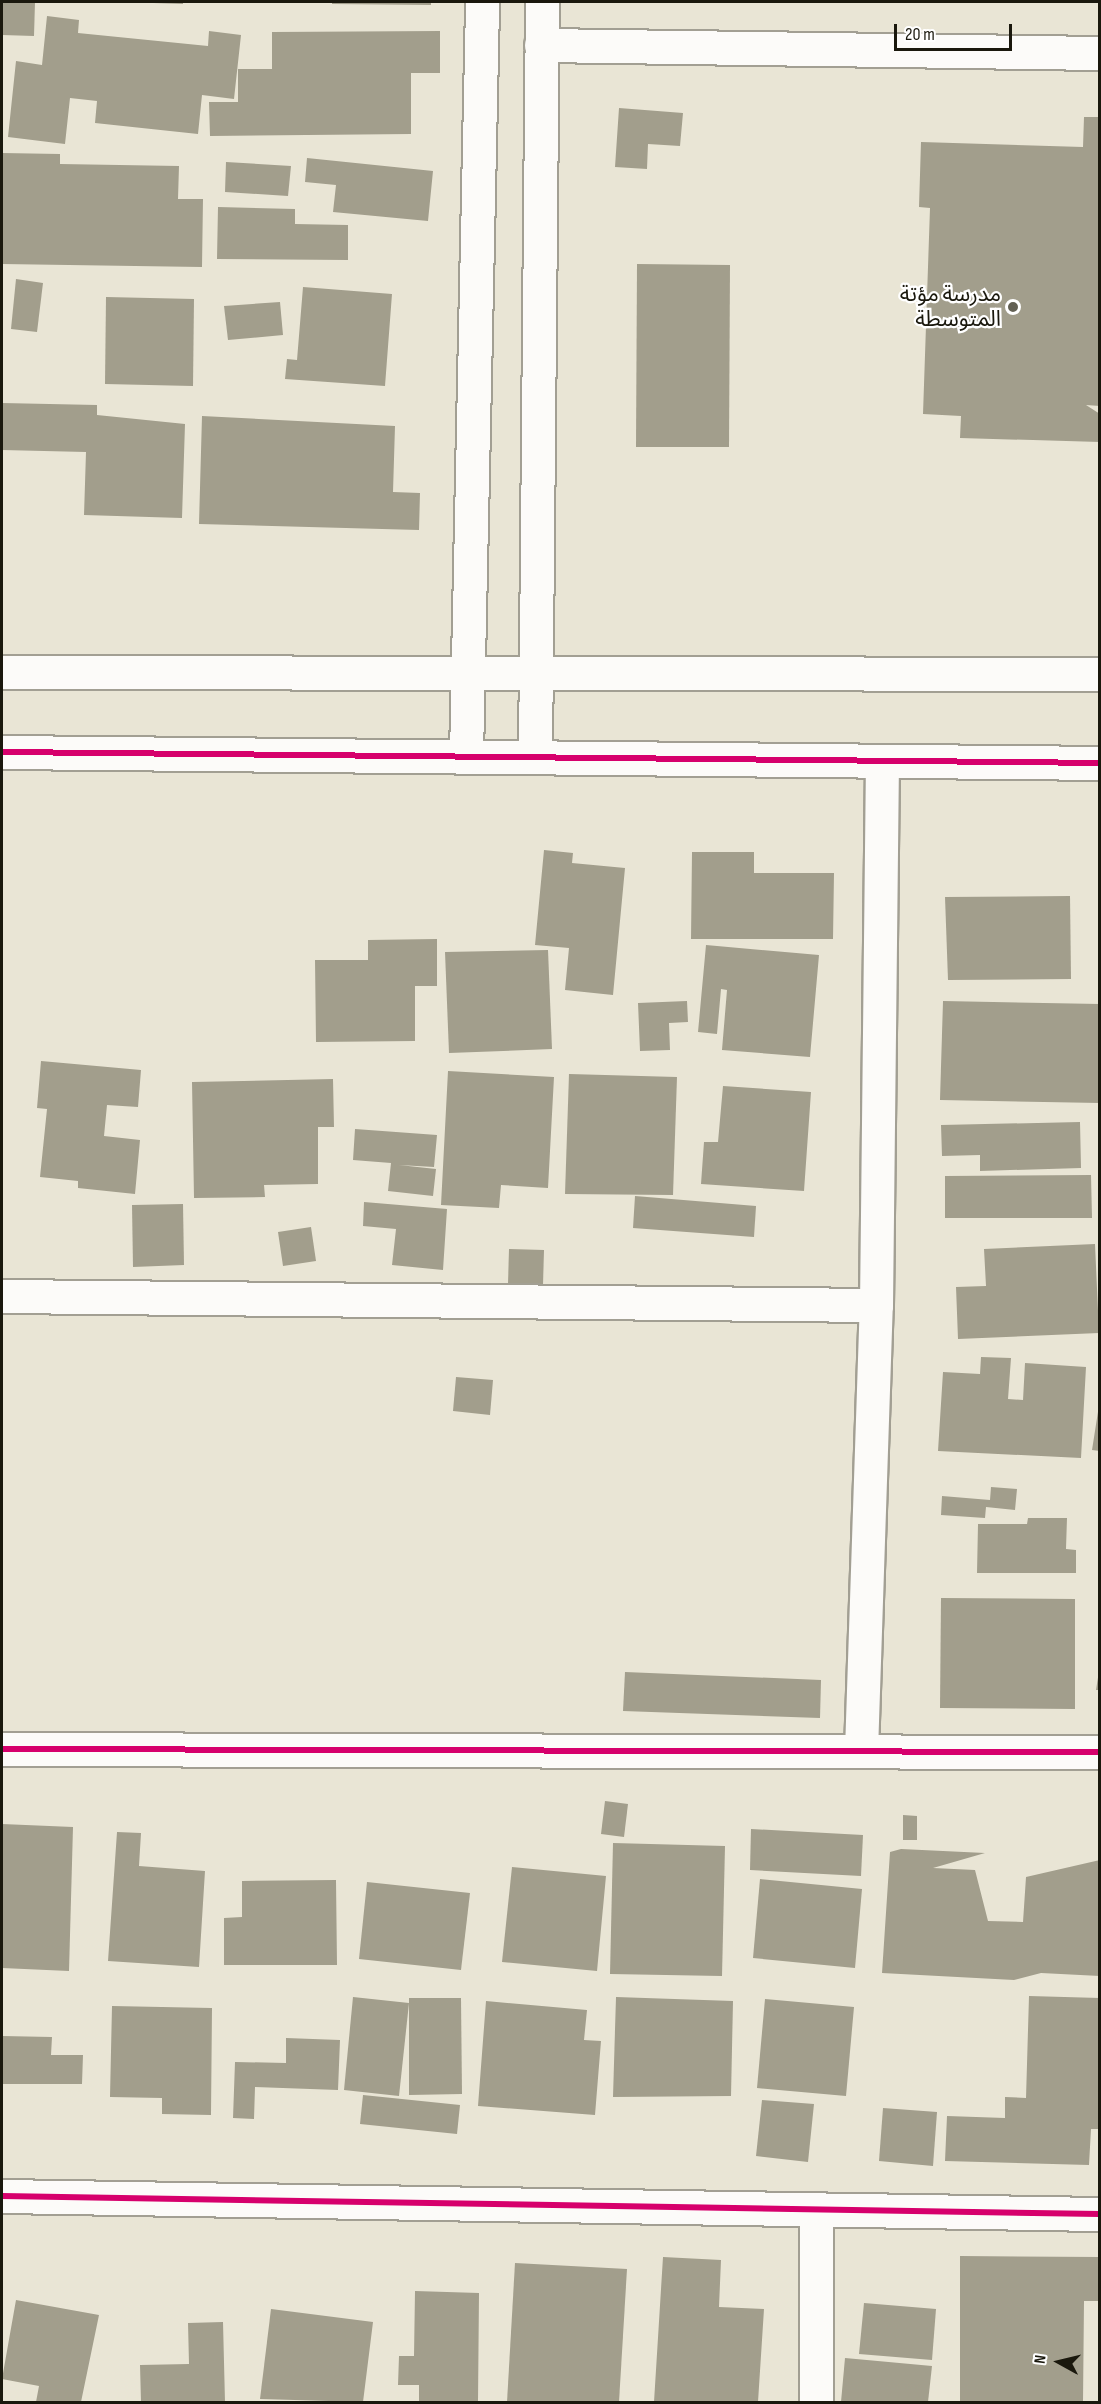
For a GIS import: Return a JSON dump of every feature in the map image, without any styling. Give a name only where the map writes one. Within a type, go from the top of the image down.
[{"type":"street","points":[[466,756],[482,2]]},
{"type":"street","points":[[535,757],[533,673],[542,2]]},
{"type":"street","points":[[541,45],[1100,53]]},
{"type":"street","points":[[2,672],[1100,674]]},
{"type":"street","points":[[2,752],[1100,763]]},
{"type":"street","points":[[861,1751],[876,1305],[882,761]]},
{"type":"street","points":[[2,1296],[876,1305]]},
{"type":"street","points":[[2,1749],[1100,1752]]},
{"type":"street","points":[[2,2196],[1100,2214]]},
{"type":"street","points":[[816,2209],[816,2403]]},
{"type":"building","points":[[2,2],[35,2],[34,36],[2,35]]},
{"type":"building","points":[[183,2],[183,4],[153,3]]},
{"type":"building","points":[[332,2],[431,2],[431,5],[332,4]]},
{"type":"building","points":[[47,16],[79,20],[78,33],[208,46],[209,31],[241,35],[234,99],[202,95],[198,134],[95,123],[97,101],[70,98],[65,144],[8,137],[16,61],[42,65]]},
{"type":"building","points":[[440,31],[440,73],[411,73],[411,134],[210,136],[209,102],[238,102],[238,69],[272,69],[272,32]]},
{"type":"building","points":[[619,108],[683,113],[680,146],[648,144],[647,169],[615,167]]},
{"type":"building","name":"مدرسة مؤتة المتوسطة","points":[[1084,117],[1100,117],[1100,406],[1086,405],[1100,414],[1100,442],[960,438],[961,416],[923,414],[930,208],[919,207],[921,142],[1083,147]]},
{"type":"building","points":[[2,153],[60,154],[60,164],[179,166],[178,199],[203,199],[202,267],[2,264]]},
{"type":"building","points":[[307,158],[433,171],[428,221],[333,212],[336,185],[305,182]]},
{"type":"building","points":[[226,162],[291,166],[288,196],[225,192]]},
{"type":"building","points":[[218,207],[295,209],[295,224],[348,225],[348,260],[217,259]]},
{"type":"building","points":[[637,264],[730,265],[729,447],[636,447]]},
{"type":"building","points":[[16,279],[43,283],[37,332],[11,329]]},
{"type":"building","points":[[303,287],[392,294],[385,386],[285,379],[287,359],[297,360]]},
{"type":"building","points":[[106,297],[194,299],[193,386],[105,384]]},
{"type":"building","points":[[280,302],[283,335],[228,340],[224,306]]},
{"type":"building","points":[[2,403],[97,405],[97,415],[185,424],[182,518],[84,515],[86,452],[2,450]]},
{"type":"building","points":[[202,416],[395,426],[393,492],[420,493],[419,530],[199,524]]},
{"type":"building","points":[[544,850],[573,853],[572,863],[625,868],[613,995],[565,990],[569,948],[535,945]]},
{"type":"building","points":[[692,852],[754,852],[754,873],[834,873],[833,939],[691,939]]},
{"type":"building","points":[[1070,896],[1071,979],[948,980],[945,897]]},
{"type":"building","points":[[437,939],[437,986],[415,986],[415,1041],[316,1042],[315,960],[368,960],[368,940]]},
{"type":"building","points":[[706,945],[819,955],[810,1057],[722,1050],[727,990],[721,989],[717,1034],[698,1032]]},
{"type":"building","points":[[548,950],[552,1049],[449,1053],[445,952]]},
{"type":"building","points":[[687,1001],[688,1022],[669,1023],[670,1050],[640,1051],[638,1003]]},
{"type":"building","points":[[943,1001],[1100,1004],[1100,1103],[940,1100]]},
{"type":"building","points":[[41,1061],[141,1070],[138,1107],[107,1105],[104,1136],[140,1140],[135,1194],[78,1188],[78,1181],[40,1177],[47,1109],[37,1108]]},
{"type":"building","points":[[448,1071],[554,1077],[548,1188],[501,1185],[499,1208],[441,1205]]},
{"type":"building","points":[[569,1074],[677,1077],[673,1195],[565,1194]]},
{"type":"building","points":[[333,1079],[334,1127],[318,1127],[318,1184],[264,1185],[265,1197],[194,1198],[192,1082]]},
{"type":"building","points":[[723,1086],[811,1092],[804,1191],[701,1184],[704,1142],[718,1142]]},
{"type":"building","points":[[1080,1122],[1081,1168],[980,1171],[980,1155],[942,1156],[941,1125]]},
{"type":"building","points":[[355,1129],[437,1135],[434,1167],[399,1165],[436,1169],[433,1196],[388,1191],[391,1163],[353,1160]]},
{"type":"building","points":[[1091,1175],[1092,1218],[945,1218],[945,1176]]},
{"type":"building","points":[[635,1196],[756,1206],[754,1237],[633,1228]]},
{"type":"building","points":[[364,1202],[447,1209],[443,1270],[392,1265],[396,1229],[363,1226]]},
{"type":"building","points":[[183,1204],[184,1265],[133,1267],[132,1205]]},
{"type":"building","points":[[311,1227],[316,1261],[283,1266],[278,1232]]},
{"type":"building","points":[[1095,1244],[1099,1333],[958,1339],[956,1287],[986,1286],[984,1249]]},
{"type":"building","points":[[509,1249],[544,1250],[543,1285],[508,1284]]},
{"type":"building","points":[[981,1357],[1011,1358],[1008,1399],[1023,1400],[1025,1363],[1086,1367],[1081,1458],[938,1451],[943,1372],[980,1374]]},
{"type":"building","points":[[456,1377],[493,1380],[490,1415],[453,1411]]},
{"type":"building","points":[[1100,1399],[1100,1451],[1092,1450]]},
{"type":"building","points":[[991,1487],[1017,1489],[1015,1510],[986,1507],[985,1518],[941,1515],[942,1496],[990,1500]]},
{"type":"building","points":[[1028,1518],[1067,1518],[1066,1549],[1076,1550],[1076,1573],[977,1573],[978,1524],[1027,1524]]},
{"type":"building","points":[[941,1598],[1075,1599],[1075,1709],[940,1708]]},
{"type":"building","points":[[1100,1665],[1100,1690],[1096,1690]]},
{"type":"building","points":[[625,1672],[821,1680],[820,1718],[623,1711]]},
{"type":"building","points":[[605,1801],[628,1804],[624,1837],[601,1834]]},
{"type":"building","points":[[903,1815],[917,1816],[917,1840],[903,1840]]},
{"type":"building","points":[[2,1824],[73,1827],[69,1971],[2,1968]]},
{"type":"building","points":[[751,1829],[863,1835],[861,1876],[750,1870]]},
{"type":"building","points":[[117,1832],[141,1833],[139,1866],[205,1871],[199,1967],[108,1961]]},
{"type":"building","points":[[613,1843],[725,1846],[722,1976],[610,1974]]},
{"type":"building","points":[[901,1849],[985,1853],[933,1868],[975,1870],[988,1921],[1023,1922],[1026,1877],[1100,1860],[1100,1976],[1041,1973],[1014,1980],[882,1973],[890,1852]]},
{"type":"building","points":[[512,1867],[606,1876],[597,1971],[502,1962]]},
{"type":"building","points":[[760,1879],[862,1889],[855,1968],[753,1958]]},
{"type":"building","points":[[336,1880],[337,1965],[224,1965],[224,1918],[242,1917],[242,1881]]},
{"type":"building","points":[[367,1882],[470,1893],[461,1970],[359,1959]]},
{"type":"building","points":[[1029,1996],[1100,1998],[1100,2129],[1091,2129],[1089,2165],[945,2161],[947,2116],[1005,2118],[1005,2097],[1026,2098]]},
{"type":"building","points":[[353,1997],[409,2003],[399,2096],[344,2090]]},
{"type":"building","points":[[616,1997],[733,2001],[731,2096],[613,2097]]},
{"type":"building","points":[[409,1998],[461,1998],[462,2094],[409,2095]]},
{"type":"building","points":[[765,1999],[854,2007],[846,2096],[757,2088]]},
{"type":"building","points":[[486,2001],[587,2010],[584,2040],[601,2041],[595,2115],[478,2106]]},
{"type":"building","points":[[112,2006],[212,2008],[211,2115],[162,2114],[162,2098],[110,2097]]},
{"type":"building","points":[[2,2036],[52,2037],[51,2055],[83,2055],[82,2084],[2,2084]]},
{"type":"building","points":[[286,2038],[340,2040],[338,2090],[255,2087],[254,2119],[233,2118],[235,2062],[286,2063]]},
{"type":"building","points":[[363,2095],[460,2105],[457,2134],[360,2124]]},
{"type":"building","points":[[762,2100],[814,2104],[808,2162],[756,2156]]},
{"type":"building","points":[[883,2108],[937,2112],[933,2166],[879,2161]]},
{"type":"building","points":[[960,2256],[1100,2257],[1100,2301],[1084,2301],[1083,2402],[960,2402]]},
{"type":"building","points":[[663,2257],[721,2260],[719,2307],[764,2309],[758,2402],[654,2402]]},
{"type":"building","points":[[515,2263],[627,2269],[619,2402],[507,2402]]},
{"type":"building","points":[[415,2291],[479,2293],[478,2402],[419,2402],[419,2385],[398,2385],[399,2356],[414,2356]]},
{"type":"building","points":[[16,2300],[99,2315],[81,2402],[36,2402],[39,2386],[2,2379]]},
{"type":"building","points":[[864,2303],[936,2309],[932,2360],[859,2354]]},
{"type":"building","points":[[271,2309],[373,2322],[363,2402],[260,2399]]},
{"type":"building","points":[[223,2322],[225,2402],[141,2402],[140,2365],[189,2364],[188,2323]]},
{"type":"building","points":[[845,2358],[932,2366],[928,2402],[841,2402]]},
{"type":"cycle path","points":[[2,752],[1100,763]]},
{"type":"cycle path","points":[[2,1749],[1100,1752]]},
{"type":"cycle path","points":[[2,2196],[1100,2214]]},
{"type":"place","name":"مدرسة مؤتة المتوسطة","points":[[1013,307]]}]
